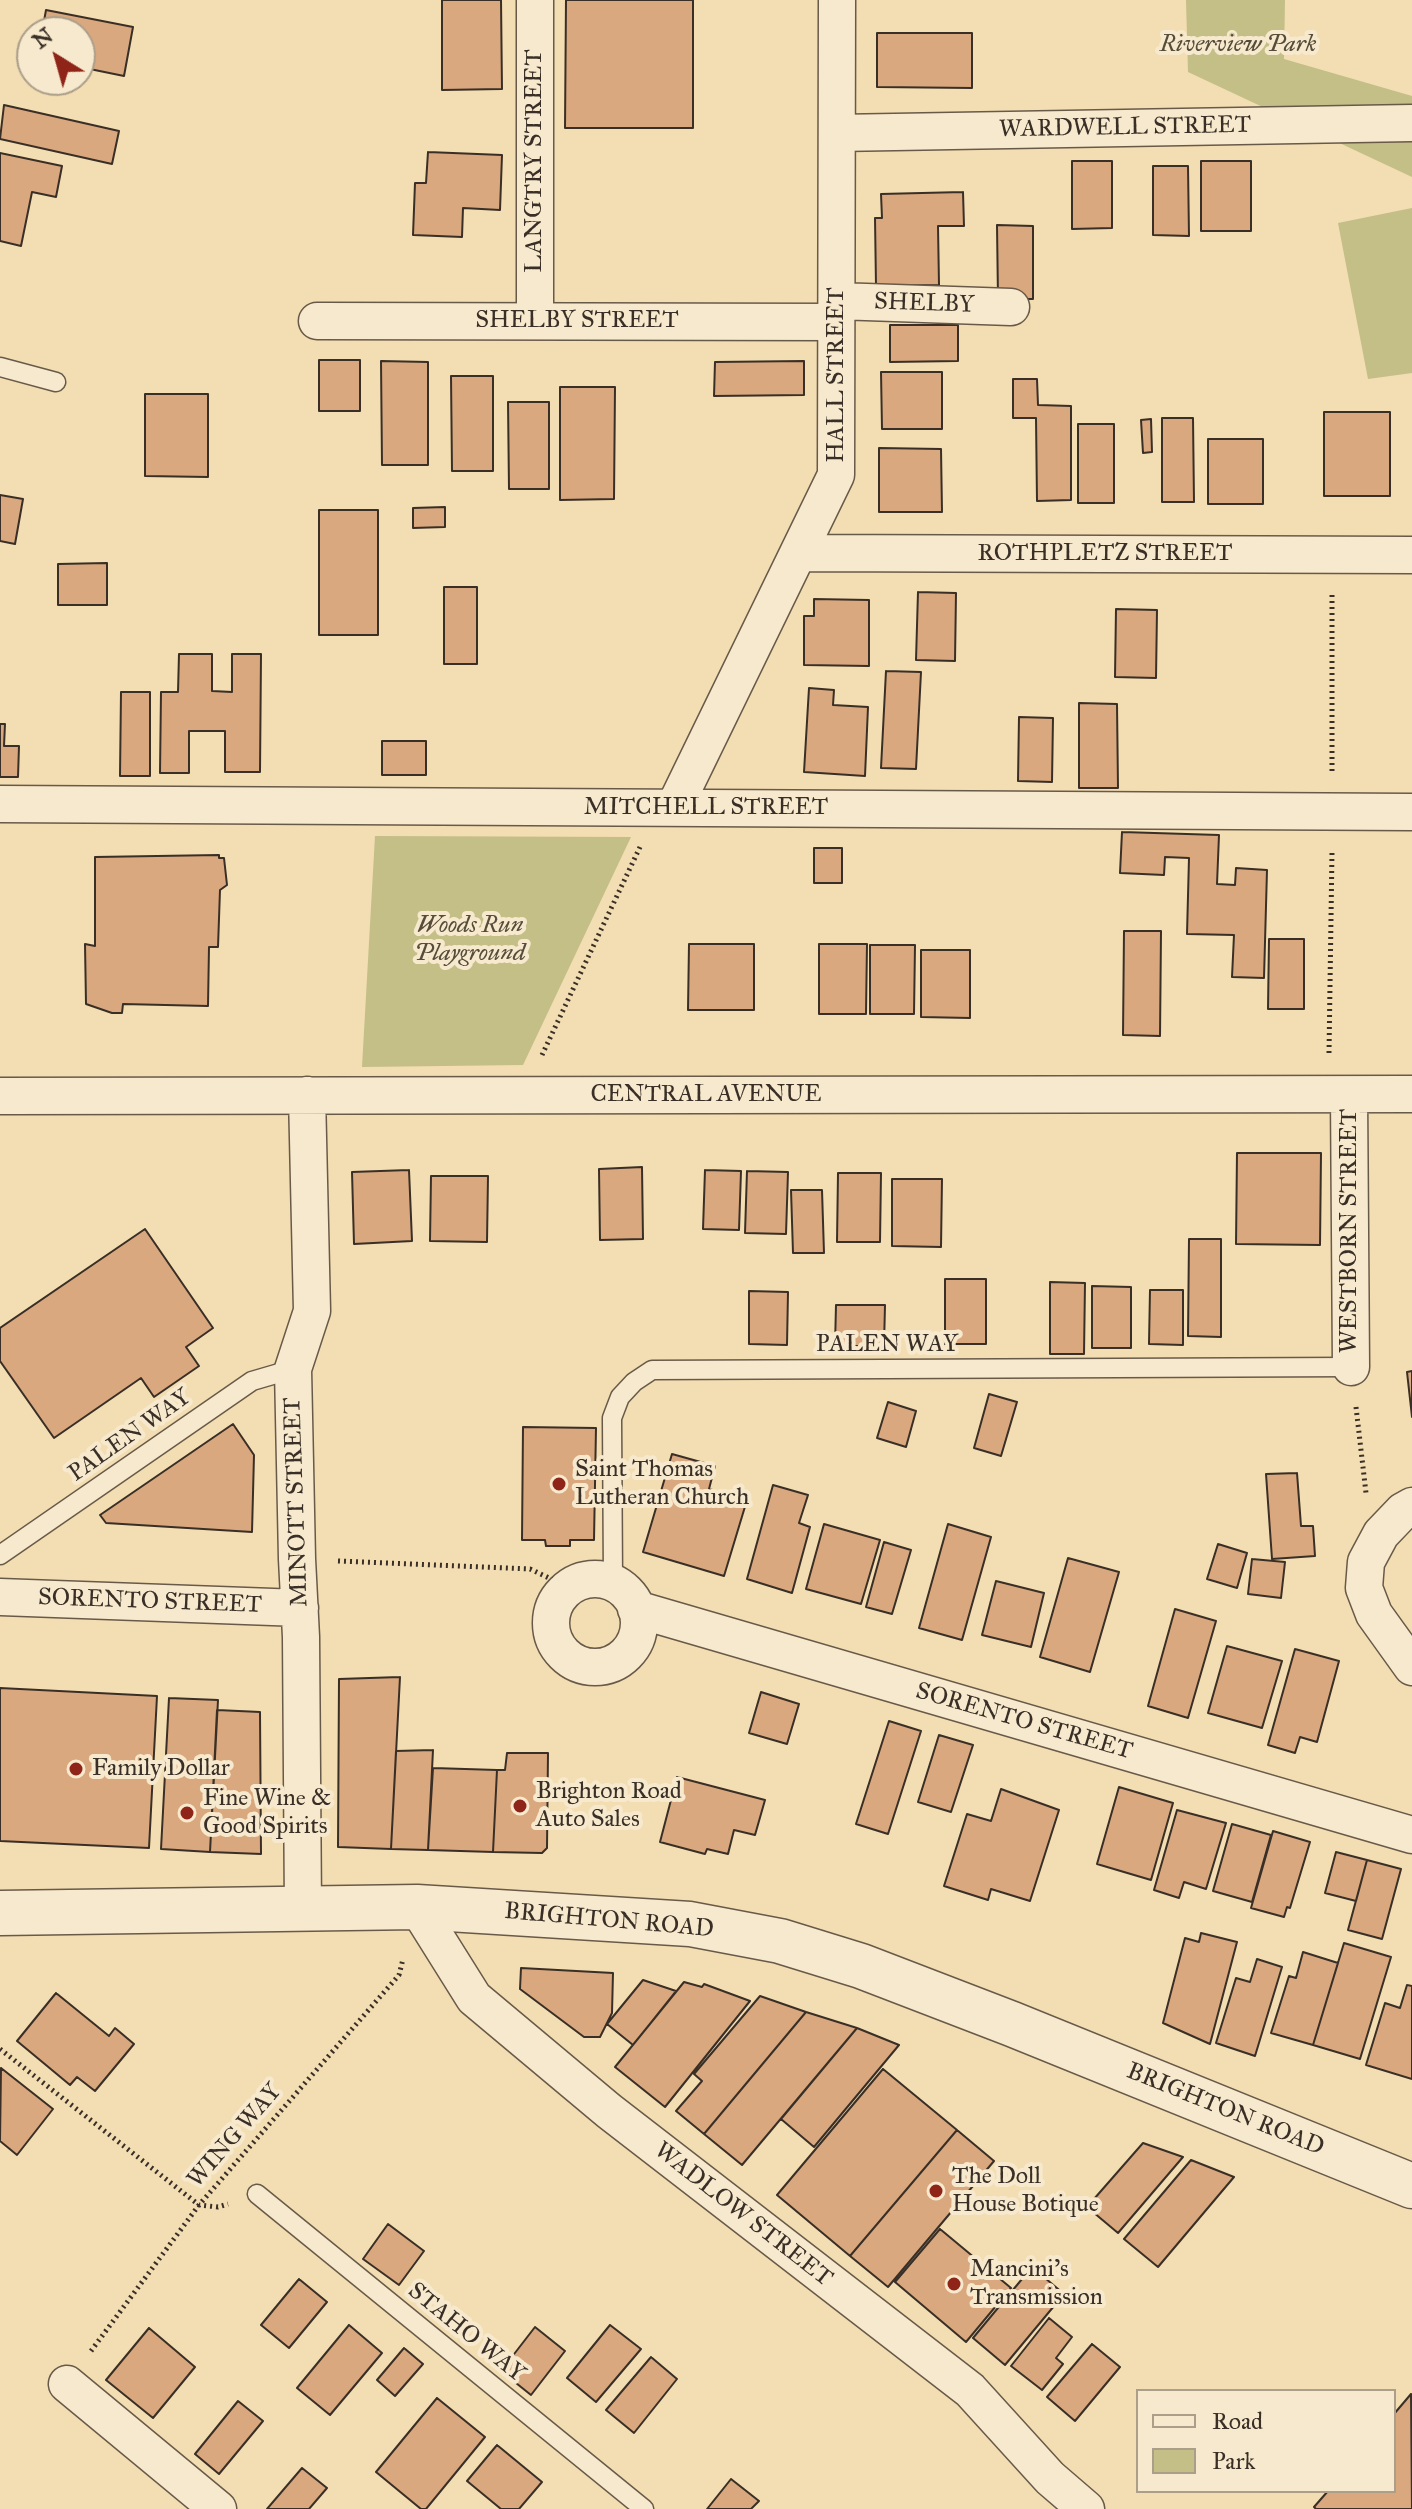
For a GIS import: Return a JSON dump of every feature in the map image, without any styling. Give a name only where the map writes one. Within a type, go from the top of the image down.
[{"type":"street","name":"LANGTRY STREET","points":[[535,0],[535,321]]},
{"type":"street","name":"HALL STREET","points":[[666,808],[799,553],[836,475],[837,0]]},
{"type":"street","name":"WARDWELL STREET","points":[[837,133],[1412,123]]},
{"type":"street","name":"SHELBY","points":[[836,312],[1011,307]]},
{"type":"street","name":"SHELBY STREET","points":[[317,321],[535,321],[836,312]]},
{"type":"street","name":"ROTHPLETZ STREET","points":[[799,553],[1412,555]]},
{"type":"street","name":"MITCHELL STREET","points":[[0,804],[1412,812]]},
{"type":"street","name":"CENTRAL AVENUE","points":[[0,1096],[1412,1094]]},
{"type":"street","name":"MINOTT STREET","points":[[303,1911],[300,1608],[293,1369],[312,1311],[307,1095]]},
{"type":"street","name":"WESTBORN STREET","points":[[1339,1095],[1351,1367]]},
{"type":"street","points":[[1407,1509],[1381,1534],[1373,1548],[1366,1562],[1364,1588],[1374,1614],[1412,1667]]},
{"type":"street","points":[[598,1579],[613,1582],[625,1591],[639,1618],[638,1633],[621,1659],[592,1667],[577,1664],[564,1655],[555,1643],[551,1628],[552,1613],[558,1598],[568,1587],[582,1580],[598,1579]]},
{"type":"street","name":"SORENTO STREET","points":[[0,1597],[300,1608]]},
{"type":"street","name":"SORENTO STREET","points":[[636,1609],[1412,1835]]},
{"type":"street","name":"BRIGHTON ROAD","points":[[0,1913],[417,1907],[690,1924],[780,1941],[861,1966],[1012,2024],[1412,2186]]},
{"type":"street","name":"WADLOW STREET","points":[[417,1907],[474,1998],[609,2111],[970,2390],[1050,2478],[1086,2509]]},
{"type":"street","points":[[67,2384],[218,2509]]},
{"type":"lane","points":[[0,367],[56,382]]},
{"type":"lane","name":"PALEN WAY","points":[[613,1582],[612,1418],[620,1397],[634,1382],[652,1370],[1351,1367]]},
{"type":"lane","name":"PALEN WAY","points":[[0,1555],[252,1381],[293,1369]]},
{"type":"lane","name":"STAHO WAY","points":[[257,2194],[644,2509]]},
{"type":"path","points":[[1332,554],[1332,813],[1339,1095]]},
{"type":"path","points":[[558,1022],[666,808]]},
{"type":"path","points":[[1351,1367],[1373,1548]]},
{"type":"path","points":[[297,1559],[530,1569],[568,1587]]},
{"type":"path","name":"WING WAY","points":[[67,2384],[199,2205],[399,1975],[417,1907]]},
{"type":"path","points":[[0,2049],[199,2205]]},
{"type":"green space","name":"Riverview Park","points":[[1186,0],[1285,0],[1284,59],[1412,96],[1412,177],[1188,72]]},
{"type":"green space","points":[[1412,208],[1412,373],[1368,379],[1338,223]]},
{"type":"green space","name":"Woods Run Playground","points":[[375,836],[631,837],[523,1065],[362,1067]]},
{"type":"building","points":[[442,0],[501,0],[502,89],[442,90]]},
{"type":"building","points":[[566,0],[693,0],[693,128],[565,128]]},
{"type":"building","points":[[46,10],[77,16],[45,16]]},
{"type":"building","points":[[96,20],[133,27],[124,76],[96,70]]},
{"type":"building","points":[[877,33],[972,33],[972,88],[877,87]]},
{"type":"building","points":[[4,105],[119,131],[112,164],[0,139]]},
{"type":"building","points":[[428,152],[502,155],[500,210],[463,208],[462,237],[413,235],[415,183],[426,183]]},
{"type":"building","points":[[0,153],[62,166],[56,197],[32,192],[21,246],[0,241]]},
{"type":"building","points":[[1072,161],[1112,161],[1112,228],[1072,229]]},
{"type":"building","points":[[1201,161],[1251,161],[1251,231],[1201,231]]},
{"type":"building","points":[[1153,166],[1188,166],[1189,236],[1153,235]]},
{"type":"building","points":[[963,192],[964,226],[938,226],[939,285],[876,286],[875,218],[882,218],[881,194]]},
{"type":"building","points":[[997,225],[1033,226],[1033,299],[998,299]]},
{"type":"building","points":[[890,325],[958,325],[958,361],[890,362]]},
{"type":"building","points":[[319,360],[360,360],[360,411],[319,411]]},
{"type":"building","points":[[381,361],[428,362],[428,465],[382,465]]},
{"type":"building","points":[[804,361],[804,395],[714,396],[715,362]]},
{"type":"building","points":[[881,372],[942,372],[942,429],[882,429]]},
{"type":"building","points":[[451,376],[493,376],[493,471],[452,471]]},
{"type":"building","points":[[1013,379],[1037,379],[1038,405],[1071,406],[1071,500],[1037,501],[1036,418],[1013,418]]},
{"type":"building","points":[[560,387],[615,387],[614,499],[560,500]]},
{"type":"building","points":[[145,394],[208,394],[208,477],[145,476]]},
{"type":"building","points":[[508,402],[549,402],[549,489],[509,489]]},
{"type":"building","points":[[1324,412],[1390,412],[1390,496],[1324,496]]},
{"type":"building","points":[[1162,418],[1193,418],[1194,502],[1162,502]]},
{"type":"building","points":[[1151,419],[1152,452],[1143,453],[1141,420]]},
{"type":"building","points":[[1078,424],[1114,424],[1114,503],[1078,503]]},
{"type":"building","points":[[1208,439],[1263,439],[1263,504],[1208,504]]},
{"type":"building","points":[[879,448],[941,449],[942,512],[879,512]]},
{"type":"building","points":[[0,495],[23,499],[15,544],[0,541]]},
{"type":"building","points":[[445,507],[445,527],[413,528],[413,508]]},
{"type":"building","points":[[319,510],[378,510],[378,635],[319,635]]},
{"type":"building","points":[[107,563],[107,605],[58,605],[58,564]]},
{"type":"building","points":[[444,587],[477,587],[477,664],[444,664]]},
{"type":"building","points":[[918,592],[956,593],[955,661],[916,660]]},
{"type":"building","points":[[814,599],[869,600],[869,666],[804,665],[804,616],[814,616]]},
{"type":"building","points":[[1116,609],[1157,610],[1156,678],[1115,677]]},
{"type":"building","points":[[179,654],[212,654],[212,691],[232,692],[232,654],[261,654],[260,772],[225,772],[225,731],[189,731],[189,773],[160,773],[161,692],[178,692]]},
{"type":"building","points":[[886,671],[921,672],[916,769],[881,768]]},
{"type":"building","points":[[809,688],[834,690],[833,705],[868,707],[865,776],[804,772]]},
{"type":"building","points":[[121,692],[150,692],[150,776],[120,776]]},
{"type":"building","points":[[1079,703],[1117,704],[1118,788],[1079,788]]},
{"type":"building","points":[[1019,717],[1053,718],[1052,782],[1018,781]]},
{"type":"building","points":[[0,724],[5,724],[4,746],[19,746],[18,777],[0,777]]},
{"type":"building","points":[[382,741],[426,741],[426,775],[382,775]]},
{"type":"building","points":[[1122,832],[1219,835],[1217,884],[1235,885],[1236,868],[1267,870],[1264,978],[1232,977],[1234,935],[1187,934],[1189,858],[1165,857],[1164,875],[1120,873]]},
{"type":"building","points":[[814,848],[842,848],[842,883],[814,883]]},
{"type":"building","points":[[219,855],[219,858],[224,858],[227,885],[220,890],[218,947],[209,947],[208,1006],[123,1004],[122,1013],[112,1013],[86,1004],[85,944],[95,946],[95,857]]},
{"type":"building","points":[[1124,931],[1161,931],[1160,1036],[1123,1035]]},
{"type":"building","points":[[1269,939],[1304,939],[1304,1009],[1268,1009]]},
{"type":"building","points":[[689,944],[754,944],[754,1010],[688,1010]]},
{"type":"building","points":[[819,944],[867,944],[866,1014],[819,1014]]},
{"type":"building","points":[[870,945],[915,945],[914,1014],[870,1014]]},
{"type":"building","points":[[921,950],[970,950],[970,1018],[921,1017]]},
{"type":"building","points":[[1237,1153],[1321,1153],[1320,1245],[1236,1244]]},
{"type":"building","points":[[642,1167],[643,1239],[600,1240],[599,1169]]},
{"type":"building","points":[[409,1170],[412,1241],[354,1244],[352,1172]]},
{"type":"building","points":[[705,1170],[741,1171],[739,1230],[703,1229]]},
{"type":"building","points":[[747,1171],[788,1172],[786,1234],[745,1233]]},
{"type":"building","points":[[838,1173],[881,1173],[880,1242],[837,1242]]},
{"type":"building","points":[[431,1176],[488,1176],[487,1242],[430,1241]]},
{"type":"building","points":[[892,1179],[942,1179],[941,1247],[892,1246]]},
{"type":"building","points":[[791,1190],[822,1190],[824,1253],[793,1253]]},
{"type":"building","points":[[145,1229],[213,1328],[186,1347],[199,1366],[154,1397],[141,1378],[54,1438],[0,1361],[0,1328]]},
{"type":"building","points":[[1189,1239],[1221,1239],[1221,1337],[1188,1336]]},
{"type":"building","points":[[945,1279],[986,1279],[986,1344],[945,1344]]},
{"type":"building","points":[[1050,1282],[1085,1283],[1084,1354],[1050,1354]]},
{"type":"building","points":[[1092,1286],[1131,1287],[1131,1348],[1092,1348]]},
{"type":"building","points":[[1150,1290],[1183,1290],[1183,1345],[1149,1344]]},
{"type":"building","points":[[749,1291],[788,1292],[787,1345],[749,1344]]},
{"type":"building","points":[[836,1305],[885,1305],[884,1346],[835,1346]]},
{"type":"building","points":[[1412,1371],[1412,1417],[1407,1372]]},
{"type":"building","points":[[989,1394],[1017,1402],[1001,1456],[974,1448]]},
{"type":"building","points":[[888,1402],[916,1411],[906,1447],[877,1438]]},
{"type":"building","points":[[233,1424],[254,1455],[252,1532],[106,1523],[100,1515]]},
{"type":"building","name":"Saint Thomas Lutheran Church","points":[[523,1427],[596,1428],[594,1540],[570,1540],[570,1546],[546,1546],[545,1540],[522,1540]]},
{"type":"building","points":[[672,1454],[715,1466],[709,1489],[747,1500],[724,1576],[643,1552]]},
{"type":"building","points":[[1297,1473],[1301,1526],[1313,1526],[1315,1556],[1272,1559],[1266,1474]]},
{"type":"building","points":[[773,1485],[808,1495],[799,1523],[810,1527],[792,1593],[747,1579]]},
{"type":"building","points":[[824,1524],[880,1540],[861,1604],[806,1589]]},
{"type":"building","points":[[948,1524],[991,1537],[962,1640],[919,1628]]},
{"type":"building","points":[[884,1542],[911,1550],[892,1614],[866,1607]]},
{"type":"building","points":[[1218,1544],[1247,1553],[1237,1588],[1207,1579]]},
{"type":"building","points":[[1068,1558],[1119,1572],[1090,1672],[1040,1657]]},
{"type":"building","points":[[1252,1559],[1285,1562],[1281,1598],[1248,1594]]},
{"type":"building","points":[[996,1581],[1044,1593],[1031,1647],[982,1635]]},
{"type":"building","points":[[1175,1609],[1216,1621],[1188,1718],[1148,1706]]},
{"type":"building","points":[[1227,1646],[1282,1661],[1262,1728],[1208,1713]]},
{"type":"building","points":[[1295,1649],[1339,1661],[1317,1742],[1300,1737],[1295,1753],[1268,1745]]},
{"type":"building","points":[[400,1677],[391,1849],[338,1847],[339,1679]]},
{"type":"building","name":"Family Dollar","points":[[0,1688],[157,1696],[149,1848],[0,1841]]},
{"type":"building","points":[[761,1692],[799,1704],[787,1744],[749,1733]]},
{"type":"building","points":[[169,1698],[218,1700],[210,1852],[161,1849]]},
{"type":"building","points":[[217,1710],[260,1712],[261,1854],[210,1852]]},
{"type":"building","points":[[889,1721],[921,1731],[888,1834],[856,1824]]},
{"type":"building","points":[[939,1735],[973,1745],[951,1812],[918,1802]]},
{"type":"building","points":[[433,1750],[428,1850],[391,1849],[396,1751]]},
{"type":"building","points":[[507,1753],[548,1753],[547,1848],[542,1853],[493,1852],[497,1770],[505,1770]]},
{"type":"building","points":[[433,1768],[497,1770],[493,1852],[428,1850]]},
{"type":"building","points":[[677,1777],[765,1800],[755,1835],[734,1830],[728,1854],[707,1849],[705,1854],[660,1842]]},
{"type":"building","points":[[1119,1787],[1173,1803],[1151,1880],[1097,1864]]},
{"type":"building","points":[[1001,1789],[1059,1810],[1030,1901],[991,1889],[988,1900],[944,1886],[967,1814],[991,1821]]},
{"type":"building","points":[[1177,1810],[1226,1823],[1206,1889],[1184,1882],[1179,1898],[1154,1890]]},
{"type":"building","points":[[1232,1824],[1271,1835],[1252,1902],[1213,1891]]},
{"type":"building","points":[[1273,1831],[1310,1842],[1290,1908],[1287,1907],[1284,1917],[1251,1908]]},
{"type":"building","points":[[1336,1852],[1367,1860],[1356,1901],[1325,1893]]},
{"type":"building","points":[[1367,1860],[1401,1869],[1382,1939],[1348,1930]]},
{"type":"building","points":[[1201,1933],[1237,1942],[1210,2044],[1163,2023],[1185,1938],[1199,1942]]},
{"type":"building","points":[[1344,1943],[1391,1957],[1360,2059],[1313,2045]]},
{"type":"building","points":[[1303,1952],[1338,1963],[1313,2045],[1271,2033],[1289,1976],[1296,1978]]},
{"type":"building","points":[[1257,1959],[1282,1967],[1255,2056],[1216,2043],[1236,1978],[1250,1982]]},
{"type":"building","points":[[521,1968],[613,1973],[612,2013],[600,2037],[584,2037],[520,1989]]},
{"type":"building","points":[[643,1980],[676,1991],[633,2045],[607,2024]]},
{"type":"building","points":[[684,1982],[702,1987],[704,1984],[750,2001],[665,2107],[615,2067]]},
{"type":"building","points":[[1407,1985],[1412,1986],[1412,2079],[1366,2065],[1385,2003],[1400,2008]]},
{"type":"building","points":[[56,1993],[109,2036],[115,2028],[134,2044],[95,2091],[77,2077],[70,2085],[17,2041]]},
{"type":"building","points":[[760,1996],[806,2012],[704,2134],[676,2111],[702,2081],[694,2074]]},
{"type":"building","points":[[806,2012],[857,2028],[742,2165],[704,2134]]},
{"type":"building","points":[[857,2028],[899,2045],[814,2147],[781,2119]]},
{"type":"building","points":[[1,2068],[53,2109],[17,2155],[0,2141]]},
{"type":"building","points":[[883,2069],[957,2130],[850,2256],[777,2195]]},
{"type":"building","points":[[957,2130],[994,2161],[888,2287],[850,2256]]},
{"type":"building","points":[[1143,2143],[1183,2157],[1118,2233],[1087,2207]]},
{"type":"building","points":[[1191,2160],[1234,2177],[1158,2267],[1124,2239]]},
{"type":"building","points":[[388,2224],[424,2251],[399,2285],[363,2259]]},
{"type":"building","points":[[940,2229],[1011,2288],[966,2342],[895,2282]]},
{"type":"building","points":[[1032,2267],[1064,2294],[1005,2365],[973,2338]]},
{"type":"building","points":[[299,2279],[327,2302],[289,2348],[261,2325]]},
{"type":"building","points":[[1049,2318],[1072,2337],[1056,2358],[1063,2364],[1042,2390],[1011,2366]]},
{"type":"building","points":[[349,2325],[382,2353],[330,2415],[297,2388]]},
{"type":"building","points":[[610,2325],[641,2349],[596,2402],[567,2378]]},
{"type":"building","points":[[535,2327],[565,2351],[531,2395],[501,2371]]},
{"type":"building","points":[[149,2328],[195,2367],[153,2418],[106,2380]]},
{"type":"building","points":[[1092,2344],[1120,2367],[1075,2421],[1047,2397]]},
{"type":"building","points":[[404,2348],[423,2364],[395,2396],[377,2380]]},
{"type":"building","points":[[651,2357],[677,2379],[634,2433],[606,2410]]},
{"type":"building","points":[[1411,2394],[1412,2509],[1316,2509],[1314,2507],[1326,2493],[1396,2493],[1396,2412]]},
{"type":"building","points":[[437,2398],[485,2437],[426,2509],[421,2509],[376,2472]]},
{"type":"building","points":[[238,2401],[263,2421],[219,2474],[195,2454]]},
{"type":"building","points":[[497,2445],[542,2482],[519,2509],[501,2509],[467,2481]]},
{"type":"building","points":[[302,2468],[327,2488],[309,2509],[267,2509]]},
{"type":"building","points":[[731,2479],[759,2501],[751,2509],[707,2509]]},
{"type":"place","name":"Saint Thomas Lutheran Church","points":[[559,1484]]},
{"type":"place","name":"Family Dollar","points":[[76,1769]]},
{"type":"place","name":"Brighton Road Auto Sales","points":[[520,1806]]},
{"type":"place","name":"Fine Wine & Good Spirits","points":[[187,1813]]},
{"type":"place","name":"The Doll House Botique","points":[[936,2191]]},
{"type":"place","name":"Mancini's Transmission","points":[[954,2284]]}]
